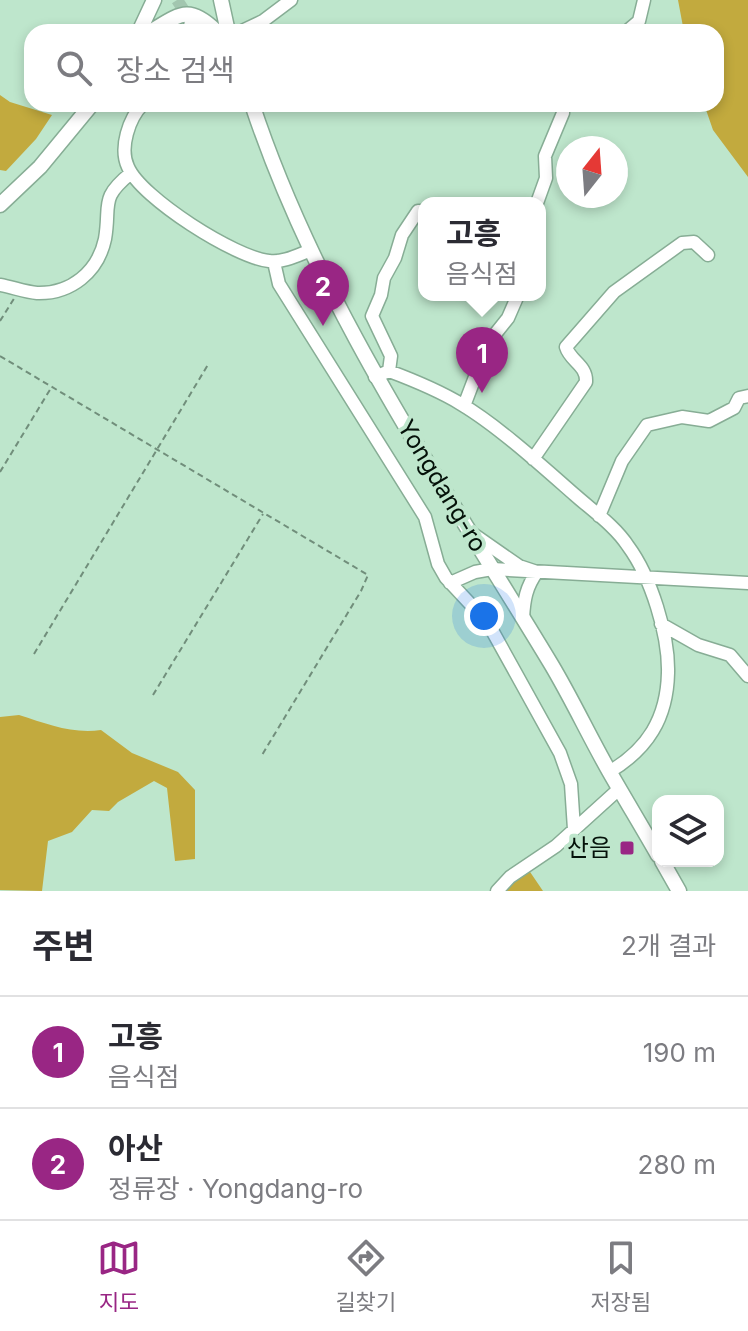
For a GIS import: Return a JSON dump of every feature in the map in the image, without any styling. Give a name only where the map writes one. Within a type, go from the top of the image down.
[{"type":"main road","points":[[143,24],[154,0]]},
{"type":"main road","points":[[221,0],[226,24]]},
{"type":"main road","points":[[164,24],[180,15],[189,14],[199,16],[208,24]]},
{"type":"main road","points":[[0,205],[40,167],[85,112]]},
{"type":"main road","name":"Yongdang-ro","points":[[255,112],[311,250],[469,532],[554,668],[652,845]]},
{"type":"main road","points":[[665,867],[679,891]]},
{"type":"street","points":[[257,24],[291,0]]},
{"type":"street","points":[[635,24],[644,0]]},
{"type":"street","points":[[137,112],[128,132],[126,165],[144,189],[225,247],[245,255],[274,262],[311,250]]},
{"type":"street","points":[[539,197],[546,178],[545,156],[563,112]]},
{"type":"street","points":[[0,285],[37,293],[83,279],[93,267],[101,249],[109,195],[131,173]]},
{"type":"street","points":[[418,211],[402,235],[372,316],[391,356],[382,374],[464,406],[533,459],[599,516],[627,543],[645,579],[661,624],[668,658],[665,704],[659,720],[637,754],[609,772]]},
{"type":"street","points":[[533,459],[586,382],[584,369],[566,347],[603,302],[682,243],[694,242],[708,255]]},
{"type":"street","points":[[274,262],[279,284],[425,517],[438,564],[450,583],[488,623],[560,753],[571,784],[574,829]]},
{"type":"street","points":[[464,406],[488,343],[508,318],[515,301]]},
{"type":"street","points":[[599,516],[622,461],[647,425],[682,417],[709,421],[734,408],[739,398],[748,396]]},
{"type":"street","points":[[469,532],[519,566],[537,572]]},
{"type":"street","points":[[450,583],[475,572],[492,569],[748,583]]},
{"type":"street","points":[[523,618],[529,583],[537,572]]},
{"type":"street","points":[[661,624],[698,645],[730,655],[748,676]]},
{"type":"street","points":[[497,891],[510,877],[556,846],[619,789]]},
{"type":"path","points":[[0,321],[19,289]]},
{"type":"path","points":[[0,356],[369,578],[262,755]]},
{"type":"path","points":[[34,654],[209,363]]},
{"type":"path","points":[[0,472],[52,387]]},
{"type":"path","points":[[153,695],[264,513]]},
{"type":"shaded area","points":[[678,0],[748,0],[748,177],[713,130],[707,112],[724,112],[724,24],[682,24]]},
{"type":"shaded area","points":[[0,95],[24,106],[24,112],[52,115],[36,139],[6,171],[0,170]]},
{"type":"shaded area","points":[[19,715],[70,729],[101,730],[132,753],[178,772],[195,790],[195,859],[175,861],[167,788],[154,781],[118,802],[109,811],[92,810],[72,832],[48,841],[42,891],[0,890],[0,717]]},
{"type":"shaded area","points":[[526,866],[543,891],[497,891]]},
{"type":"tunnel","points":[[177,0],[191,21]]},
{"type":"place","name":"아산","points":[[323,326]]},
{"type":"place","name":"고흥","points":[[482,393]]},
{"type":"place","name":"산음","points":[[627,848]]}]
